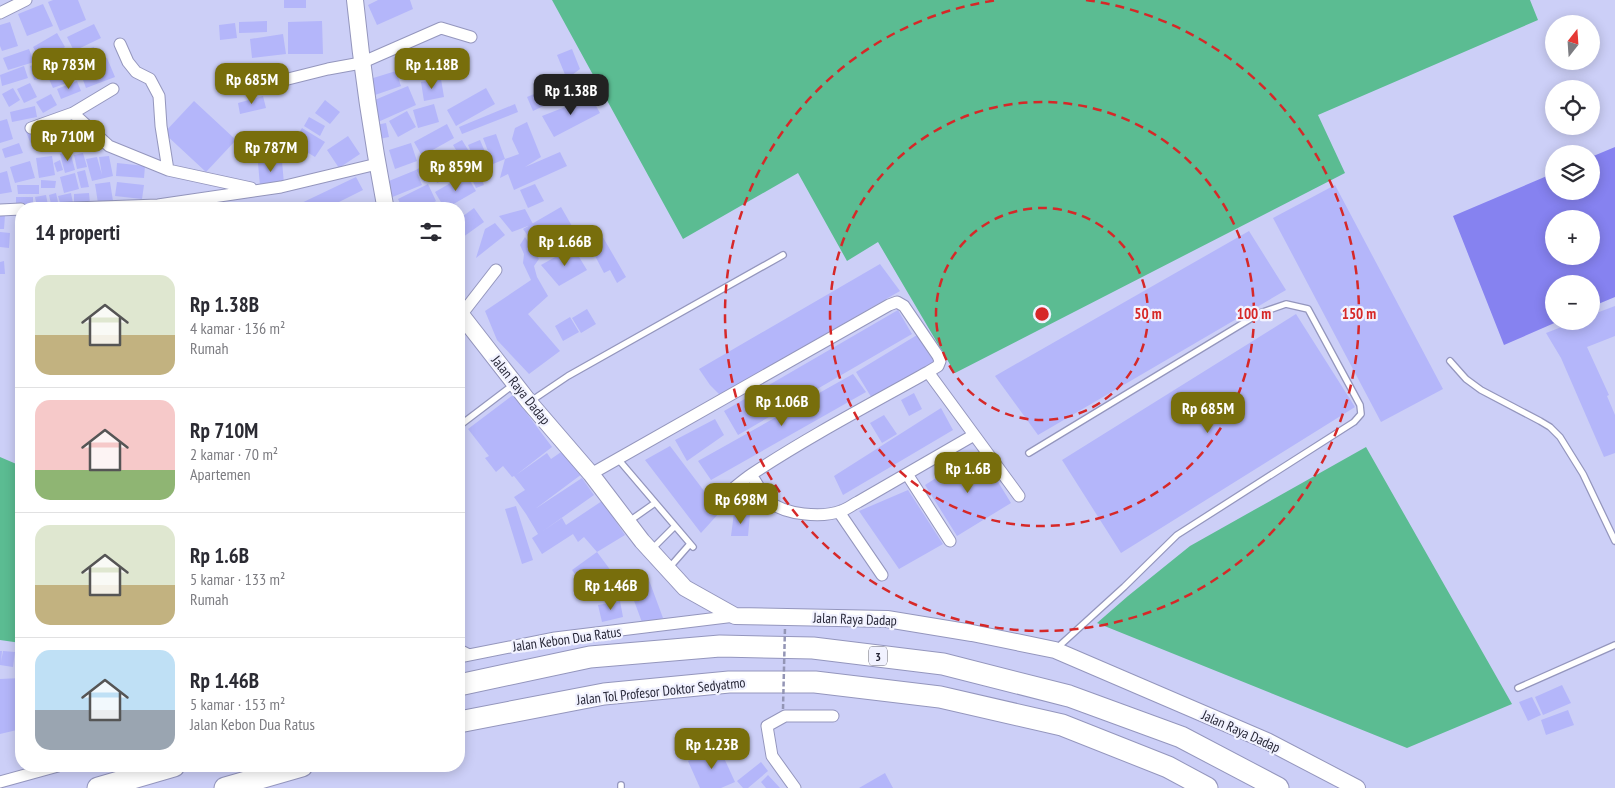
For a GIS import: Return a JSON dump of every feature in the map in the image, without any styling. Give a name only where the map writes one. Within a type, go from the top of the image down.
[{"type":"highway","name":"3","points":[[465,685],[590,657],[720,646],[813,648],[943,664],[1069,696],[1181,737],[1278,788]]},
{"type":"highway","name":"Jalan Tol Profesor Doktor Sedyatmo","points":[[465,721],[604,694],[729,682],[815,682],[940,697],[1062,725],[1168,768],[1207,788]]},
{"type":"highway","points":[[98,788],[153,772]]},
{"type":"highway","points":[[225,788],[281,772]]},
{"type":"main road","points":[[354,0],[361,63],[384,202]]},
{"type":"main road","name":"Jalan Raya Dadap","points":[[465,319],[628,522],[685,588],[735,616],[888,619],[972,632],[1055,650],[1267,741],[1357,788]]},
{"type":"street","points":[[0,13],[22,1]]},
{"type":"street","points":[[244,86],[272,83],[361,63],[441,28],[471,37]]},
{"type":"street","points":[[120,44],[128,62],[136,72],[150,79],[159,96],[161,126],[168,170]]},
{"type":"street","points":[[31,128],[72,112],[113,89]]},
{"type":"street","points":[[72,112],[109,146],[168,170],[260,190]]},
{"type":"street","points":[[178,202],[281,187],[377,164]]},
{"type":"street","points":[[0,210],[15,209]]},
{"type":"street","points":[[465,307],[496,270]]},
{"type":"street","points":[[591,474],[889,305],[897,302],[904,306],[938,356],[940,361],[938,366],[829,427],[751,475],[719,500]]},
{"type":"street","points":[[928,372],[1019,496]]},
{"type":"street","points":[[751,475],[769,500],[780,508],[798,514],[839,512],[974,435]]},
{"type":"street","points":[[907,474],[950,541]]},
{"type":"street","points":[[839,512],[882,575]]},
{"type":"street","name":"Jalan Kebon Dua Ratus","points":[[465,656],[555,638],[735,616]]},
{"type":"street","points":[[796,788],[772,756],[767,726],[785,716],[833,716]]},
{"type":"street","points":[[0,782],[36,772]]},
{"type":"lane","points":[[530,402],[568,376],[783,255]]},
{"type":"lane","points":[[1030,453],[1260,313],[1286,304],[1308,309],[1360,405],[1361,414],[1354,422],[1177,535],[1055,650]]},
{"type":"lane","points":[[1450,361],[1466,379],[1481,390],[1540,421],[1560,436],[1583,474],[1615,541]]},
{"type":"lane","points":[[465,421],[515,383]]},
{"type":"lane","points":[[618,459],[692,545],[668,569]]},
{"type":"lane","points":[[628,522],[655,503]]},
{"type":"lane","points":[[651,550],[675,526]]},
{"type":"lane","points":[[1518,688],[1615,645]]},
{"type":"lane","points":[[465,650],[472,654]]},
{"type":"path","points":[[783,709],[785,627]]},
{"type":"green space","points":[[552,0],[1530,0],[1538,20],[1318,115],[1345,173],[955,373],[878,242],[847,261],[798,173],[683,239]]},
{"type":"green space","points":[[1366,447],[1512,704],[1407,748],[1097,623],[1190,546]]},
{"type":"green space","points":[[0,457],[15,463],[15,642],[0,640]]},
{"type":"shaded area","points":[[1615,147],[1615,297],[1600,303],[1600,275],[1545,275],[1545,327],[1504,345],[1453,216],[1545,177],[1545,200],[1600,200],[1600,153]]},
{"type":"building","points":[[53,0],[78,0],[86,20],[60,31],[48,2]]},
{"type":"building","points":[[284,0],[306,0],[306,8],[284,8]]},
{"type":"building","points":[[378,0],[410,0],[413,9],[377,25],[368,5]]},
{"type":"building","points":[[43,4],[53,26],[27,36],[18,14]]},
{"type":"building","points":[[267,21],[267,32],[239,33],[239,22]]},
{"type":"building","points":[[322,21],[323,54],[288,54],[288,22]]},
{"type":"building","points":[[10,22],[18,46],[2,51],[0,46],[0,25]]},
{"type":"building","points":[[235,23],[237,38],[220,40],[219,25]]},
{"type":"building","points":[[94,24],[101,38],[74,51],[67,37]]},
{"type":"building","points":[[57,33],[65,47],[42,62],[33,47]]},
{"type":"building","points":[[283,34],[286,54],[252,58],[250,39]]},
{"type":"building","points":[[94,47],[97,59],[73,66],[69,54]]},
{"type":"building","points":[[29,49],[34,62],[8,70],[3,58]]},
{"type":"building","points":[[424,49],[429,61],[414,67],[410,55]]},
{"type":"building","points":[[572,49],[580,69],[572,75],[579,96],[558,104],[550,82],[566,77],[557,55]]},
{"type":"building","points":[[62,56],[67,70],[46,76],[42,62]]},
{"type":"building","points":[[107,58],[115,77],[86,88],[79,69]]},
{"type":"building","points":[[40,63],[45,78],[34,80],[30,66]]},
{"type":"building","points":[[436,65],[438,77],[422,80],[419,68]]},
{"type":"building","points":[[24,66],[28,78],[2,86],[0,75]]},
{"type":"building","points":[[71,71],[75,80],[53,88],[49,79]]},
{"type":"building","points":[[396,71],[401,86],[375,95],[370,79]]},
{"type":"building","points":[[441,79],[444,97],[424,101],[421,82]]},
{"type":"building","points":[[77,81],[81,91],[61,99],[57,89]]},
{"type":"building","points":[[30,83],[37,97],[24,103],[17,89]]},
{"type":"building","points":[[408,86],[416,105],[378,122],[370,102]]},
{"type":"building","points":[[13,88],[20,100],[9,107],[2,94]]},
{"type":"building","points":[[486,88],[495,104],[456,126],[447,110]]},
{"type":"building","points":[[546,89],[552,102],[533,111],[527,97]]},
{"type":"building","points":[[51,94],[57,105],[43,113],[36,102]]},
{"type":"building","points":[[263,96],[266,108],[240,114],[238,103]]},
{"type":"building","points":[[591,97],[600,113],[554,137],[542,116]]},
{"type":"building","points":[[325,100],[340,112],[330,124],[315,113]]},
{"type":"building","points":[[194,101],[236,140],[206,172],[164,133]]},
{"type":"building","points":[[434,104],[439,122],[418,128],[413,110]]},
{"type":"building","points":[[515,104],[518,112],[462,134],[459,127]]},
{"type":"building","points":[[35,106],[37,117],[12,122],[10,112]]},
{"type":"building","points":[[407,111],[416,127],[398,137],[389,121]]},
{"type":"building","points":[[309,117],[325,126],[320,136],[304,126]]},
{"type":"building","points":[[7,119],[13,139],[0,143],[0,121]]},
{"type":"building","points":[[527,122],[541,157],[525,167],[560,152],[567,166],[514,190],[508,174],[500,178],[505,159],[519,154],[512,139],[515,128]]},
{"type":"building","points":[[386,123],[389,137],[379,139],[376,125]]},
{"type":"building","points":[[77,124],[84,139],[77,141],[71,127]]},
{"type":"building","points":[[447,124],[454,138],[422,156],[414,142]]},
{"type":"building","points":[[42,125],[49,142],[33,149],[26,132]]},
{"type":"building","points":[[66,126],[74,143],[64,148],[56,131]]},
{"type":"building","points":[[53,128],[57,145],[51,146],[47,129]]},
{"type":"building","points":[[302,128],[325,142],[315,157],[292,143]]},
{"type":"building","points":[[496,134],[505,159],[493,164],[483,138]]},
{"type":"building","points":[[348,136],[360,154],[339,168],[327,150]]},
{"type":"building","points":[[462,140],[470,153],[461,158],[453,145]]},
{"type":"building","points":[[480,140],[491,166],[480,171],[468,145]]},
{"type":"building","points":[[19,143],[23,153],[5,158],[2,149]]},
{"type":"building","points":[[411,143],[417,161],[395,169],[389,150]]},
{"type":"building","points":[[70,151],[75,170],[65,173],[60,154]]},
{"type":"building","points":[[447,151],[455,163],[424,182],[416,170]]},
{"type":"building","points":[[83,153],[87,167],[77,169],[74,155]]},
{"type":"building","points":[[52,156],[55,175],[39,178],[36,158]]},
{"type":"building","points":[[109,156],[113,176],[92,181],[86,159],[97,157],[102,175],[99,157]]},
{"type":"building","points":[[472,156],[484,185],[476,188],[463,160]]},
{"type":"building","points":[[60,160],[63,170],[57,172],[54,163]]},
{"type":"building","points":[[30,161],[35,178],[15,183],[10,167]]},
{"type":"building","points":[[282,161],[284,184],[260,186],[258,163]]},
{"type":"building","points":[[117,163],[145,166],[144,178],[116,176]]},
{"type":"building","points":[[459,167],[461,173],[437,183],[435,177]]},
{"type":"building","points":[[85,170],[89,187],[81,188],[77,172]]},
{"type":"building","points":[[416,170],[422,185],[390,198],[384,183]]},
{"type":"building","points":[[7,171],[12,192],[0,194],[0,173]]},
{"type":"building","points":[[75,173],[79,189],[64,193],[60,177]]},
{"type":"building","points":[[466,174],[476,191],[457,202],[441,202],[435,192]]},
{"type":"building","points":[[356,177],[363,190],[339,202],[304,202]]},
{"type":"building","points":[[41,180],[56,181],[55,188],[41,188]]},
{"type":"building","points":[[110,182],[113,201],[98,202],[95,184]]},
{"type":"building","points":[[117,182],[144,185],[142,199],[115,196]]},
{"type":"building","points":[[428,184],[436,201],[400,202],[398,199]]},
{"type":"building","points":[[535,184],[544,201],[528,208],[520,190]]},
{"type":"building","points":[[17,185],[39,185],[39,194],[18,194]]},
{"type":"building","points":[[1335,185],[1443,389],[1381,422],[1273,218]]},
{"type":"building","points":[[56,193],[58,202],[51,202],[49,195]]},
{"type":"building","points":[[71,193],[73,202],[60,202],[58,196]]},
{"type":"building","points":[[89,193],[90,202],[74,202],[74,194]]},
{"type":"building","points":[[46,195],[47,202],[36,202],[35,197]]},
{"type":"building","points":[[16,197],[33,197],[33,202],[16,202]]},
{"type":"building","points":[[561,207],[576,233],[543,257],[523,229]]},
{"type":"building","points":[[474,208],[484,222],[465,236],[465,215]]},
{"type":"building","points":[[525,209],[533,224],[512,232],[499,216]]},
{"type":"building","points":[[0,215],[5,215],[4,229],[0,229]]},
{"type":"building","points":[[495,223],[505,235],[476,258],[485,229]]},
{"type":"building","points":[[597,227],[626,277],[617,283],[610,270],[604,273],[583,233]]},
{"type":"building","points":[[1249,231],[1286,290],[1038,435],[995,376]]},
{"type":"building","points":[[0,232],[10,233],[9,248],[0,247]]},
{"type":"building","points":[[525,237],[539,259],[534,266],[537,277],[548,296],[528,314],[560,351],[529,374],[497,340],[485,311],[531,280],[523,263],[524,254],[520,245]]},
{"type":"building","points":[[573,247],[587,270],[559,286],[541,265]]},
{"type":"building","points":[[4,261],[5,274],[0,274],[0,262]]},
{"type":"building","points":[[880,264],[900,291],[720,395],[699,369]]},
{"type":"building","points":[[1615,306],[1615,336],[1587,347],[1609,395],[1607,396],[1615,415],[1615,453],[1604,457],[1561,358],[1546,333],[1554,330],[1600,330],[1600,312]]},
{"type":"building","points":[[587,309],[596,324],[581,333],[572,318]]},
{"type":"building","points":[[898,310],[912,334],[738,435],[724,411]]},
{"type":"building","points":[[1296,314],[1355,407],[1121,553],[1062,460]]},
{"type":"building","points":[[570,317],[579,332],[563,341],[555,326]]},
{"type":"building","points":[[917,335],[934,362],[873,400],[856,372]]},
{"type":"building","points":[[853,374],[866,392],[711,480],[698,461]]},
{"type":"building","points":[[914,393],[922,409],[909,416],[901,400]]},
{"type":"building","points":[[513,395],[552,447],[516,475],[547,453],[551,459],[564,450],[582,474],[535,509],[582,478],[594,495],[543,531],[562,518],[566,525],[602,501],[625,535],[597,552],[584,537],[578,542],[573,534],[542,554],[532,538],[538,534],[514,497],[525,490],[503,466],[496,472],[485,458],[489,456],[468,429]]},
{"type":"building","points":[[941,408],[953,430],[843,495],[834,476]]},
{"type":"building","points":[[884,415],[897,434],[882,443],[870,423]]},
{"type":"building","points":[[715,419],[724,435],[687,461],[675,440]]},
{"type":"building","points":[[670,446],[720,512],[701,533],[645,460]]},
{"type":"building","points":[[979,451],[1011,503],[957,536],[925,485]]},
{"type":"building","points":[[908,490],[943,544],[899,569],[859,511]]},
{"type":"building","points":[[516,506],[533,560],[522,564],[505,509]]},
{"type":"building","points":[[734,513],[750,514],[748,536],[731,536]]},
{"type":"building","points":[[597,552],[617,579],[592,598],[572,570]]},
{"type":"building","points":[[646,572],[663,618],[643,625],[626,579]]},
{"type":"building","points":[[620,601],[623,617],[602,622],[598,605]]},
{"type":"building","points":[[0,651],[2,651],[1,662],[3,651],[15,652],[13,667],[0,665]]},
{"type":"building","points":[[15,678],[15,730],[0,734],[0,679]]},
{"type":"building","points":[[1562,685],[1571,703],[1543,715],[1535,697]]},
{"type":"building","points":[[1532,697],[1541,715],[1528,721],[1519,702]]},
{"type":"building","points":[[1568,710],[1574,725],[1546,735],[1541,720]]},
{"type":"building","points":[[719,747],[735,782],[721,788],[700,788],[688,761]]},
{"type":"building","points":[[761,762],[768,771],[748,788],[743,788],[737,781]]},
{"type":"building","points":[[885,773],[893,788],[859,788]]},
{"type":"building","points":[[768,775],[780,788],[766,788],[761,782]]}]
